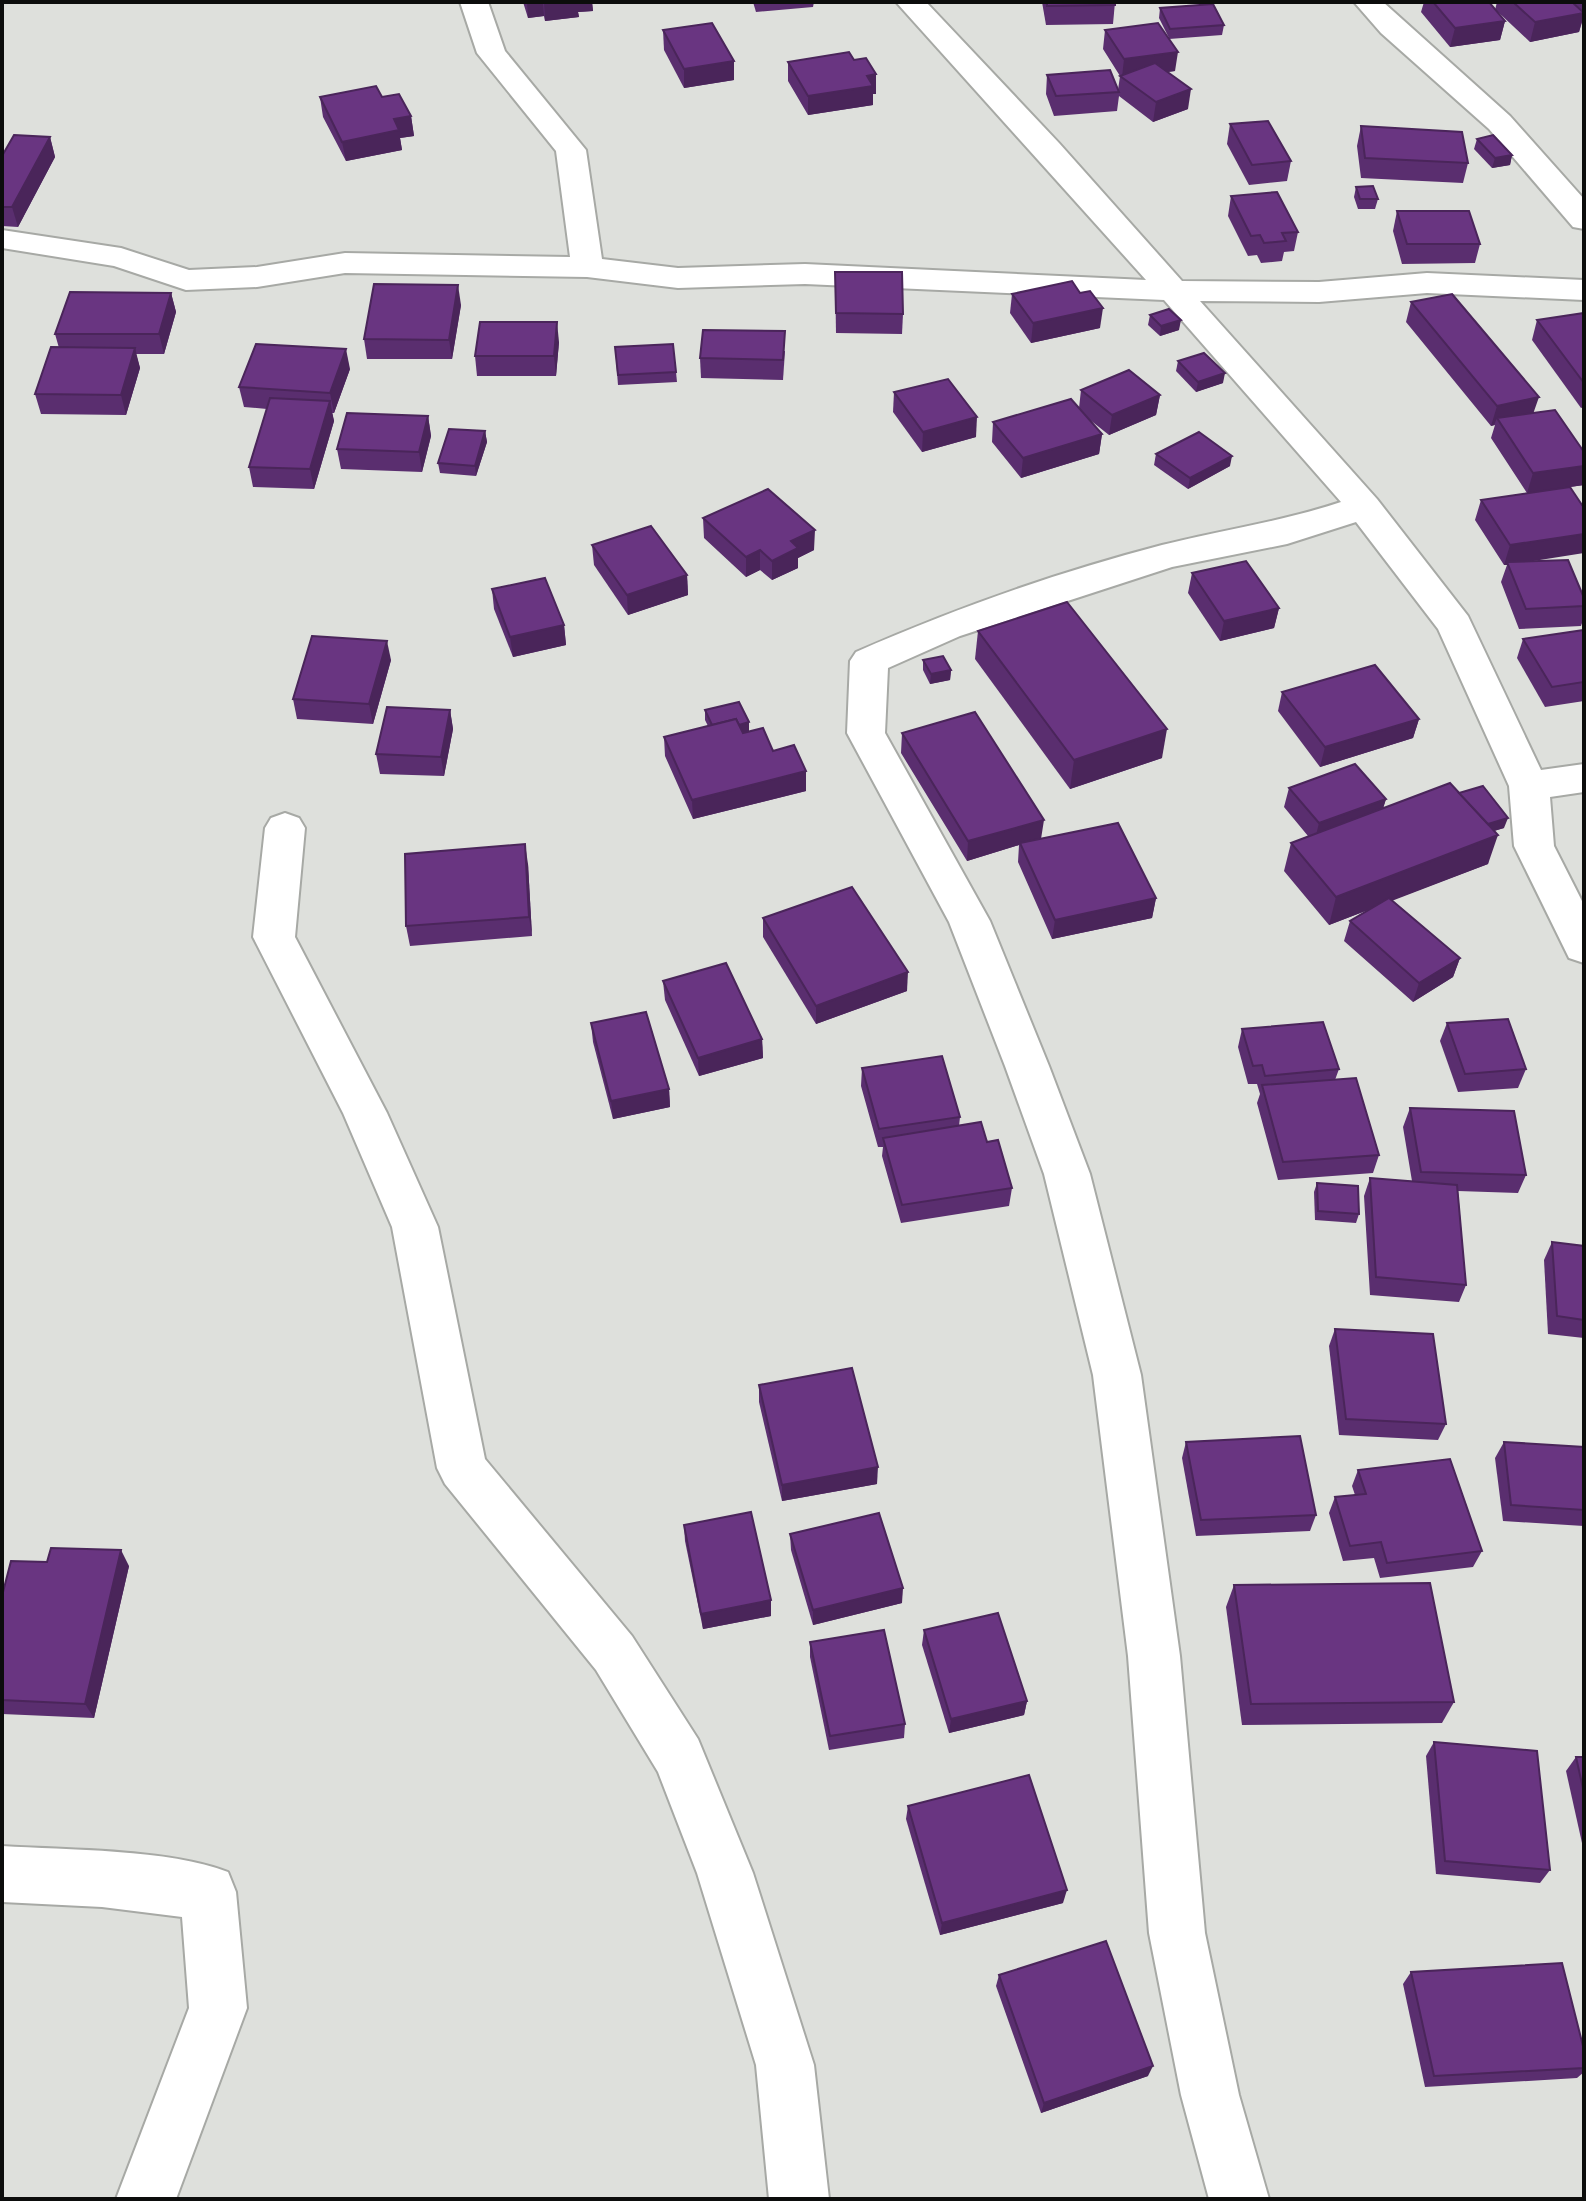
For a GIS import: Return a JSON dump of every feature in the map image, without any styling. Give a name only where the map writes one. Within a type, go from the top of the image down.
[{"type":"street","points":[[474,2],[491,53],[571,150],[587,267]]},
{"type":"street","points":[[910,2],[1174,291],[1364,507],[1455,625],[1529,786],[1534,846],[1584,947]]},
{"type":"street","points":[[1368,2],[1386,23],[1471,95],[1560,188],[1584,220]]},
{"type":"street","points":[[2,239],[26,240],[121,258],[186,280],[257,277],[345,263],[587,267],[678,278],[805,274],[1174,291],[1319,292],[1427,283],[1584,290]]},
{"type":"street","points":[[1239,2199],[1210,2095],[1177,1933],[1154,1656],[1117,1375],[1067,1174],[1021,1051],[969,921],[866,733],[869,661],[947,627],[1166,556],[1287,532],[1364,507]]},
{"type":"street","points":[[1529,786],[1584,778]]},
{"type":"street","points":[[285,828],[274,937],[365,1113],[415,1227],[462,1468],[614,1653],[679,1757],[725,1873],[785,2065],[799,2199]]},
{"type":"street","points":[[2,1874],[102,1879],[208,1892],[218,2008],[146,2199]]},
{"type":"building","points":[[1047,2],[1115,2],[1115,5],[1047,6]]},
{"type":"building","points":[[1433,2],[1489,2],[1505,21],[1455,28]]},
{"type":"building","points":[[1513,2],[1572,2],[1584,13],[1535,22]]},
{"type":"building","points":[[1213,4],[1224,25],[1170,29],[1160,8]]},
{"type":"building","points":[[712,23],[734,61],[684,69],[663,30]]},
{"type":"building","points":[[1158,23],[1178,52],[1124,59],[1105,30]]},
{"type":"building","points":[[849,52],[854,60],[866,58],[876,74],[867,76],[873,86],[808,96],[788,62]]},
{"type":"building","points":[[1155,63],[1191,89],[1156,102],[1120,76]]},
{"type":"building","points":[[1110,70],[1119,92],[1056,96],[1047,75]]},
{"type":"building","points":[[376,86],[382,97],[399,94],[411,116],[394,119],[399,130],[342,142],[320,97]]},
{"type":"building","points":[[1268,121],[1291,161],[1252,165],[1230,124]]},
{"type":"building","points":[[1361,126],[1462,132],[1468,163],[1365,158]]},
{"type":"building","points":[[14,135],[50,137],[12,207],[2,207],[2,156]]},
{"type":"building","points":[[1493,135],[1512,155],[1495,158],[1477,139]]},
{"type":"building","points":[[1373,186],[1378,199],[1360,199],[1356,187]]},
{"type":"building","points":[[1277,192],[1298,232],[1282,233],[1286,241],[1264,243],[1260,235],[1251,236],[1231,196]]},
{"type":"building","points":[[1397,211],[1469,211],[1480,244],[1407,244]]},
{"type":"building","points":[[835,272],[902,272],[903,314],[836,313]]},
{"type":"building","points":[[1072,281],[1080,293],[1090,291],[1103,308],[1033,323],[1012,294]]},
{"type":"building","points":[[374,284],[458,285],[449,340],[364,339]]},
{"type":"building","points":[[70,292],[171,293],[159,334],[55,334]]},
{"type":"building","points":[[1452,294],[1539,397],[1497,406],[1411,302]]},
{"type":"building","points":[[1169,309],[1181,320],[1161,326],[1150,315]]},
{"type":"building","points":[[1584,313],[1584,383],[1537,320]]},
{"type":"building","points":[[480,322],[557,322],[554,356],[475,356]]},
{"type":"building","points":[[703,330],[785,331],[783,360],[700,358]]},
{"type":"building","points":[[256,344],[346,349],[330,393],[239,387]]},
{"type":"building","points":[[673,344],[676,372],[618,375],[615,347]]},
{"type":"building","points":[[51,347],[135,348],[121,395],[35,394]]},
{"type":"building","points":[[1204,353],[1225,373],[1198,382],[1178,361]]},
{"type":"building","points":[[1129,370],[1160,395],[1112,415],[1081,390]]},
{"type":"building","points":[[948,379],[977,417],[923,432],[894,392]]},
{"type":"building","points":[[270,398],[330,401],[310,469],[249,467]]},
{"type":"building","points":[[1071,399],[1102,434],[1023,458],[993,422]]},
{"type":"building","points":[[1555,410],[1584,452],[1584,466],[1533,473],[1497,418]]},
{"type":"building","points":[[347,413],[428,416],[419,452],[337,449]]},
{"type":"building","points":[[449,429],[485,431],[475,466],[438,463]]},
{"type":"building","points":[[1199,432],[1232,456],[1190,478],[1156,454]]},
{"type":"building","points":[[1570,487],[1584,508],[1584,534],[1510,545],[1481,500]]},
{"type":"building","points":[[768,489],[815,530],[791,541],[798,548],[772,561],[760,550],[746,557],[703,518]]},
{"type":"building","points":[[651,526],[687,575],[627,595],[592,545]]},
{"type":"building","points":[[1568,560],[1584,598],[1584,606],[1526,609],[1507,562]]},
{"type":"building","points":[[1246,561],[1279,608],[1224,621],[1192,573]]},
{"type":"building","points":[[545,578],[564,625],[510,637],[492,589]]},
{"type":"building","points":[[1067,602],[1167,729],[1074,760],[978,631]]},
{"type":"building","points":[[1584,630],[1584,682],[1552,687],[1523,639]]},
{"type":"building","points":[[312,636],[387,641],[369,704],[293,699]]},
{"type":"building","points":[[943,656],[951,670],[931,674],[923,660]]},
{"type":"building","points":[[1375,665],[1419,719],[1325,747],[1282,692]]},
{"type":"building","points":[[739,702],[749,722],[739,725],[736,719],[712,725],[705,710]]},
{"type":"building","points":[[387,707],[450,710],[441,757],[376,754]]},
{"type":"building","points":[[975,712],[1044,820],[968,841],[902,733]]},
{"type":"building","points":[[736,719],[743,733],[763,728],[773,751],[794,745],[806,771],[692,800],[664,737]]},
{"type":"building","points":[[1355,764],[1386,799],[1319,823],[1289,788]]},
{"type":"building","points":[[1450,783],[1498,835],[1336,897],[1291,843]]},
{"type":"building","points":[[1483,786],[1508,818],[1488,824],[1459,793]]},
{"type":"building","points":[[1118,823],[1156,898],[1055,920],[1020,843]]},
{"type":"building","points":[[525,844],[529,917],[406,926],[405,854]]},
{"type":"building","points":[[852,887],[908,972],[816,1006],[763,918]]},
{"type":"building","points":[[1389,898],[1460,958],[1419,983],[1350,921]]},
{"type":"building","points":[[726,963],[762,1039],[698,1058],[663,981]]},
{"type":"building","points":[[646,1012],[669,1089],[611,1101],[591,1023]]},
{"type":"building","points":[[1508,1019],[1526,1069],[1465,1074],[1447,1023]]},
{"type":"building","points":[[1323,1022],[1339,1069],[1265,1076],[1262,1065],[1253,1066],[1242,1029]]},
{"type":"building","points":[[942,1056],[960,1117],[879,1129],[862,1068]]},
{"type":"building","points":[[1356,1078],[1379,1155],[1283,1162],[1262,1085]]},
{"type":"building","points":[[1410,1108],[1514,1111],[1526,1175],[1421,1172]]},
{"type":"building","points":[[981,1122],[987,1142],[998,1140],[1012,1188],[902,1205],[883,1138]]},
{"type":"building","points":[[1370,1178],[1457,1185],[1466,1285],[1376,1277]]},
{"type":"building","points":[[1317,1183],[1358,1186],[1359,1214],[1318,1211]]},
{"type":"building","points":[[1552,1242],[1584,1246],[1584,1320],[1557,1316]]},
{"type":"building","points":[[1335,1329],[1433,1334],[1446,1424],[1346,1419]]},
{"type":"building","points":[[852,1368],[878,1467],[782,1485],[759,1385]]},
{"type":"building","points":[[1300,1436],[1316,1515],[1201,1520],[1186,1442]]},
{"type":"building","points":[[1504,1442],[1584,1447],[1584,1510],[1511,1505]]},
{"type":"building","points":[[1450,1459],[1482,1551],[1387,1563],[1381,1542],[1350,1546],[1335,1497],[1366,1494],[1358,1470]]},
{"type":"building","points":[[751,1512],[771,1600],[701,1614],[684,1525]]},
{"type":"building","points":[[879,1513],[903,1588],[813,1610],[790,1534]]},
{"type":"building","points":[[51,1548],[121,1550],[85,1704],[2,1700],[2,1596],[11,1561],[47,1562]]},
{"type":"building","points":[[1430,1583],[1454,1702],[1251,1704],[1234,1585]]},
{"type":"building","points":[[998,1613],[1027,1701],[951,1719],[924,1630]]},
{"type":"building","points":[[884,1630],[905,1724],[830,1736],[810,1642]]},
{"type":"building","points":[[1434,1742],[1537,1751],[1550,1870],[1445,1861]]},
{"type":"building","points":[[1576,1757],[1584,1757],[1584,1793]]},
{"type":"building","points":[[1029,1775],[1067,1890],[942,1923],[908,1806]]},
{"type":"building","points":[[1106,1941],[1153,2066],[1044,2103],[999,1975]]},
{"type":"building","points":[[1562,1963],[1584,2050],[1584,2068],[1434,2076],[1411,1972]]}]
